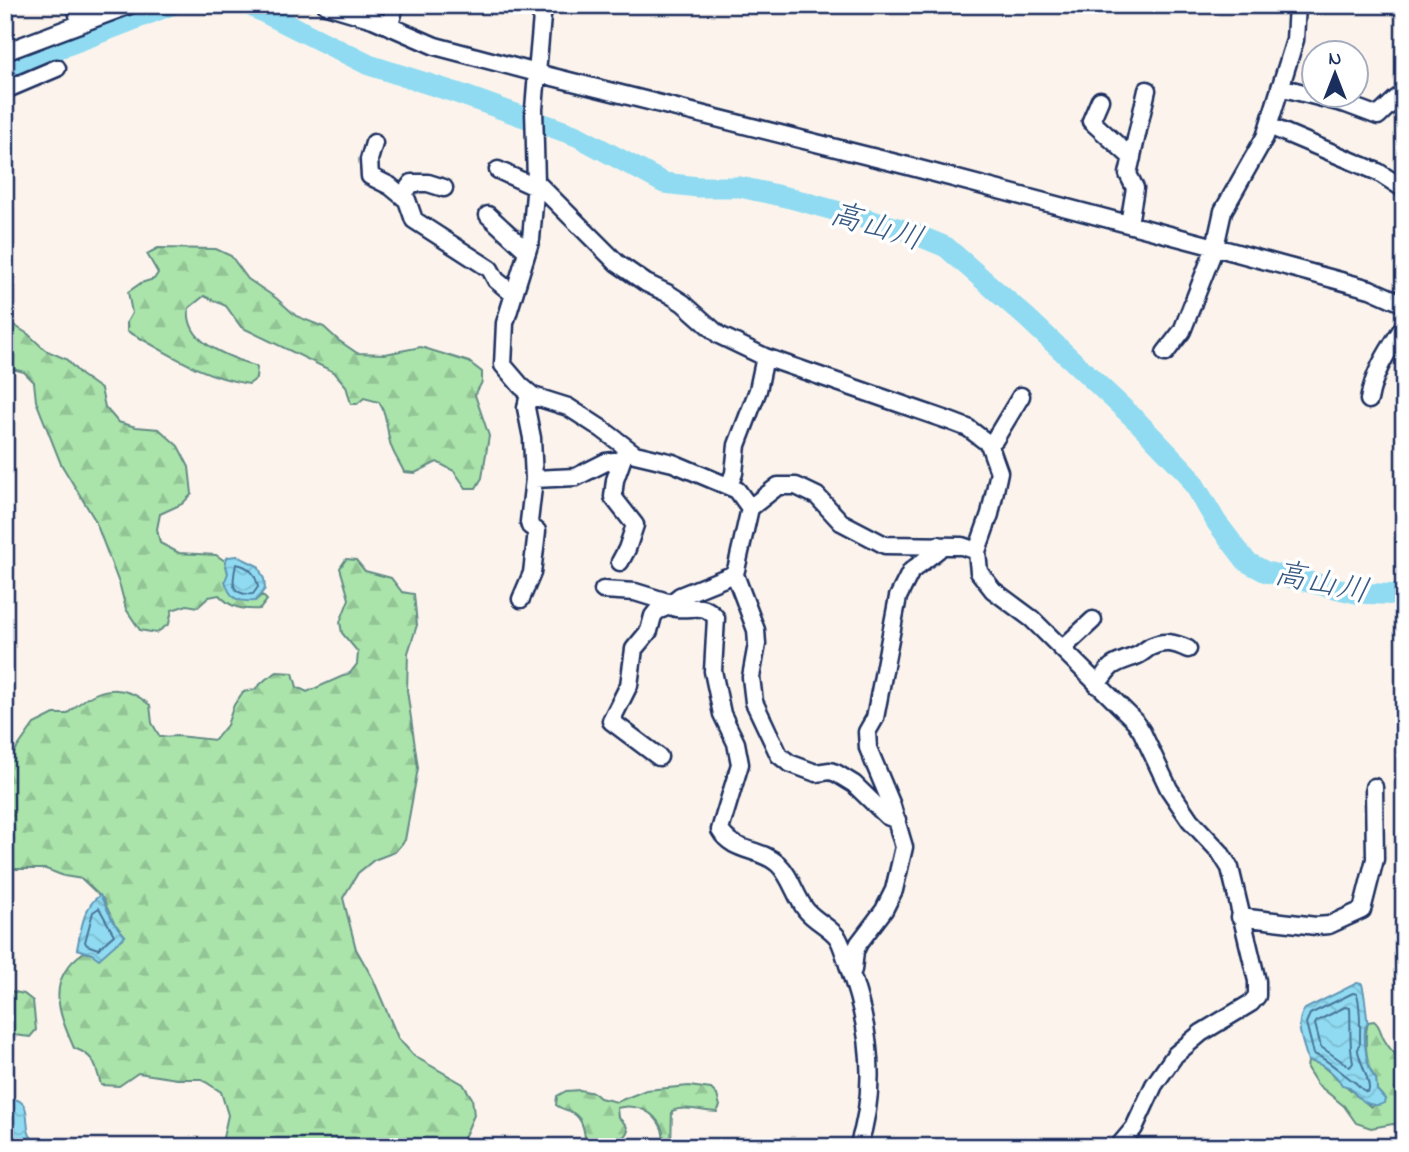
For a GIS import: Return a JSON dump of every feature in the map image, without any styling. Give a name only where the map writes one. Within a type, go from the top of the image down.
[{"type":"street","points":[[76,5],[80,24]]},
{"type":"street","points":[[326,5],[373,19],[435,46],[1129,224],[1370,289],[1404,304]]},
{"type":"street","points":[[390,26],[395,5]]},
{"type":"street","points":[[543,5],[534,109],[536,185],[531,239],[505,323],[503,366],[529,393],[568,407],[602,429],[624,454]]},
{"type":"street","points":[[1165,352],[1182,331],[1215,247],[1223,211],[1265,137],[1295,40],[1297,5]]},
{"type":"street","points":[[5,52],[127,6]]},
{"type":"street","points":[[5,90],[57,68]]},
{"type":"street","points":[[1280,87],[1346,103],[1378,116],[1397,98]]},
{"type":"street","points":[[1129,224],[1135,188],[1128,174],[1147,90]]},
{"type":"street","points":[[1100,100],[1091,121],[1132,158]]},
{"type":"street","points":[[1269,126],[1378,172],[1404,189]]},
{"type":"street","points":[[374,143],[369,160],[370,176],[390,186],[407,200],[414,220],[490,269],[496,280],[513,294]]},
{"type":"street","points":[[498,170],[536,185],[629,273],[683,303],[719,335],[765,357],[968,428],[989,444],[999,472],[990,514],[977,551],[979,572],[993,590],[1032,619],[1135,721],[1168,789],[1230,868],[1257,981],[1257,996],[1251,1003],[1201,1033],[1175,1055],[1154,1085],[1134,1128],[1118,1147]]},
{"type":"street","points":[[402,196],[412,183],[428,183],[444,188]]},
{"type":"street","points":[[488,215],[527,251]]},
{"type":"street","points":[[1369,400],[1372,381],[1379,365],[1404,326]]},
{"type":"street","points":[[729,486],[734,473],[737,444],[758,390],[765,357]]},
{"type":"street","points":[[521,599],[532,573],[537,531],[529,522],[534,479],[532,438],[526,408],[529,393]]},
{"type":"street","points":[[989,444],[995,439],[1021,396]]},
{"type":"street","points":[[620,562],[635,525],[613,497],[615,480],[624,454]]},
{"type":"street","points":[[534,479],[576,477],[624,454],[635,454],[673,463],[729,486],[743,496],[750,508]]},
{"type":"street","points":[[897,820],[887,816],[854,784],[836,773],[816,773],[789,763],[779,754],[754,702],[751,677],[757,644],[756,630],[734,572],[750,508],[778,486],[796,486],[817,496],[841,522],[885,545],[962,546],[977,551]]},
{"type":"street","points":[[852,977],[855,951],[884,910],[894,890],[904,846],[897,820],[868,748],[867,733],[878,704],[898,597],[911,571],[938,550],[938,545]]},
{"type":"street","points":[[659,757],[611,721],[629,685],[634,649],[649,631],[657,611],[674,604],[680,596],[726,578],[734,572]]},
{"type":"street","points":[[603,590],[635,593],[674,604],[676,608],[704,607],[716,618],[713,671],[722,714],[736,743],[740,764],[720,830],[732,845],[754,852],[779,865],[805,909],[839,940],[861,1000],[871,1079],[866,1121],[858,1147]]},
{"type":"street","points":[[1062,649],[1093,620]]},
{"type":"street","points":[[1097,685],[1110,666],[1117,661],[1136,656],[1151,647],[1172,642],[1188,649]]},
{"type":"street","points":[[1240,917],[1316,926],[1329,925],[1362,910],[1375,859],[1374,787]]},
{"type":"green space","points":[[158,248],[216,249],[231,256],[248,279],[296,316],[324,327],[357,353],[385,354],[421,347],[469,362],[482,372],[482,382],[475,395],[489,436],[482,478],[476,488],[466,488],[454,471],[437,462],[415,473],[404,472],[391,446],[379,402],[364,398],[357,404],[351,404],[346,386],[334,372],[241,327],[226,306],[204,296],[189,308],[194,331],[211,347],[257,367],[256,379],[249,384],[200,370],[127,331],[127,322],[132,313],[128,292],[141,283],[154,279],[158,273],[147,254]]},
{"type":"green space","points":[[5,324],[12,324],[45,350],[66,359],[81,375],[101,389],[105,407],[118,422],[159,429],[178,446],[189,467],[192,494],[182,504],[160,514],[157,529],[160,543],[179,553],[216,555],[225,561],[228,573],[255,601],[262,595],[267,600],[260,609],[237,607],[219,595],[209,597],[198,607],[187,605],[172,610],[169,624],[156,633],[140,630],[126,609],[95,520],[61,464],[36,401],[34,382],[24,372],[5,367]]},
{"type":"green space","points":[[346,559],[356,560],[365,571],[391,578],[402,592],[414,594],[417,625],[408,653],[407,690],[418,768],[405,840],[395,852],[374,860],[358,873],[343,898],[356,949],[373,979],[398,1038],[414,1056],[463,1084],[472,1098],[474,1115],[460,1147],[221,1147],[228,1115],[221,1092],[201,1079],[177,1079],[138,1073],[119,1086],[101,1085],[93,1062],[86,1054],[74,1048],[63,1022],[58,997],[64,973],[84,952],[101,951],[125,936],[114,923],[103,899],[82,879],[46,869],[5,869],[5,765],[34,724],[54,714],[67,714],[87,698],[107,690],[128,692],[150,705],[152,723],[160,737],[215,740],[227,725],[234,705],[243,692],[254,690],[277,672],[293,673],[297,687],[307,692],[350,673],[357,664],[358,652],[342,633],[340,622],[349,599],[340,568]]},
{"type":"green space","points":[[5,990],[24,994],[33,1001],[36,1030],[30,1037],[14,1035],[5,1030]]},
{"type":"green space","points":[[1374,1021],[1389,1047],[1404,1063],[1404,1126],[1393,1124],[1371,1128],[1356,1123],[1344,1106],[1317,1084],[1307,1068],[1308,1061],[1320,1064],[1371,1107],[1385,1099],[1377,1090],[1366,1052],[1368,1022]]},
{"type":"green space","points":[[689,1086],[711,1089],[717,1095],[720,1106],[717,1112],[688,1109],[672,1111],[671,1146],[667,1146],[655,1117],[644,1110],[624,1107],[617,1108],[618,1117],[628,1131],[620,1142],[611,1140],[605,1143],[606,1147],[586,1147],[580,1119],[556,1105],[557,1096],[566,1091],[594,1093],[600,1098],[617,1102],[646,1090]]},
{"type":"water","points":[[237,556],[258,566],[264,579],[265,589],[255,601],[235,598],[227,587],[225,561],[228,557]]},
{"type":"water","points":[[100,895],[114,923],[125,936],[99,959],[77,949],[86,912]]},
{"type":"water","points":[[1357,983],[1362,984],[1365,1002],[1368,1063],[1376,1079],[1377,1090],[1385,1099],[1384,1103],[1379,1105],[1365,1102],[1350,1087],[1342,1085],[1328,1069],[1308,1061],[1300,1034],[1300,1021],[1305,1009]]},
{"type":"water","points":[[14,1099],[23,1104],[29,1133],[40,1147],[5,1147],[5,1106]]},
{"type":"waterway","name":"高山川","points":[[5,68],[171,5]]},
{"type":"waterway","name":"高山川","points":[[249,5],[369,65],[577,136],[664,183],[698,187],[740,187],[790,198],[905,230],[946,247],[1026,317],[1138,422],[1188,474],[1217,523],[1247,562],[1266,572],[1356,593],[1404,595]]}]
